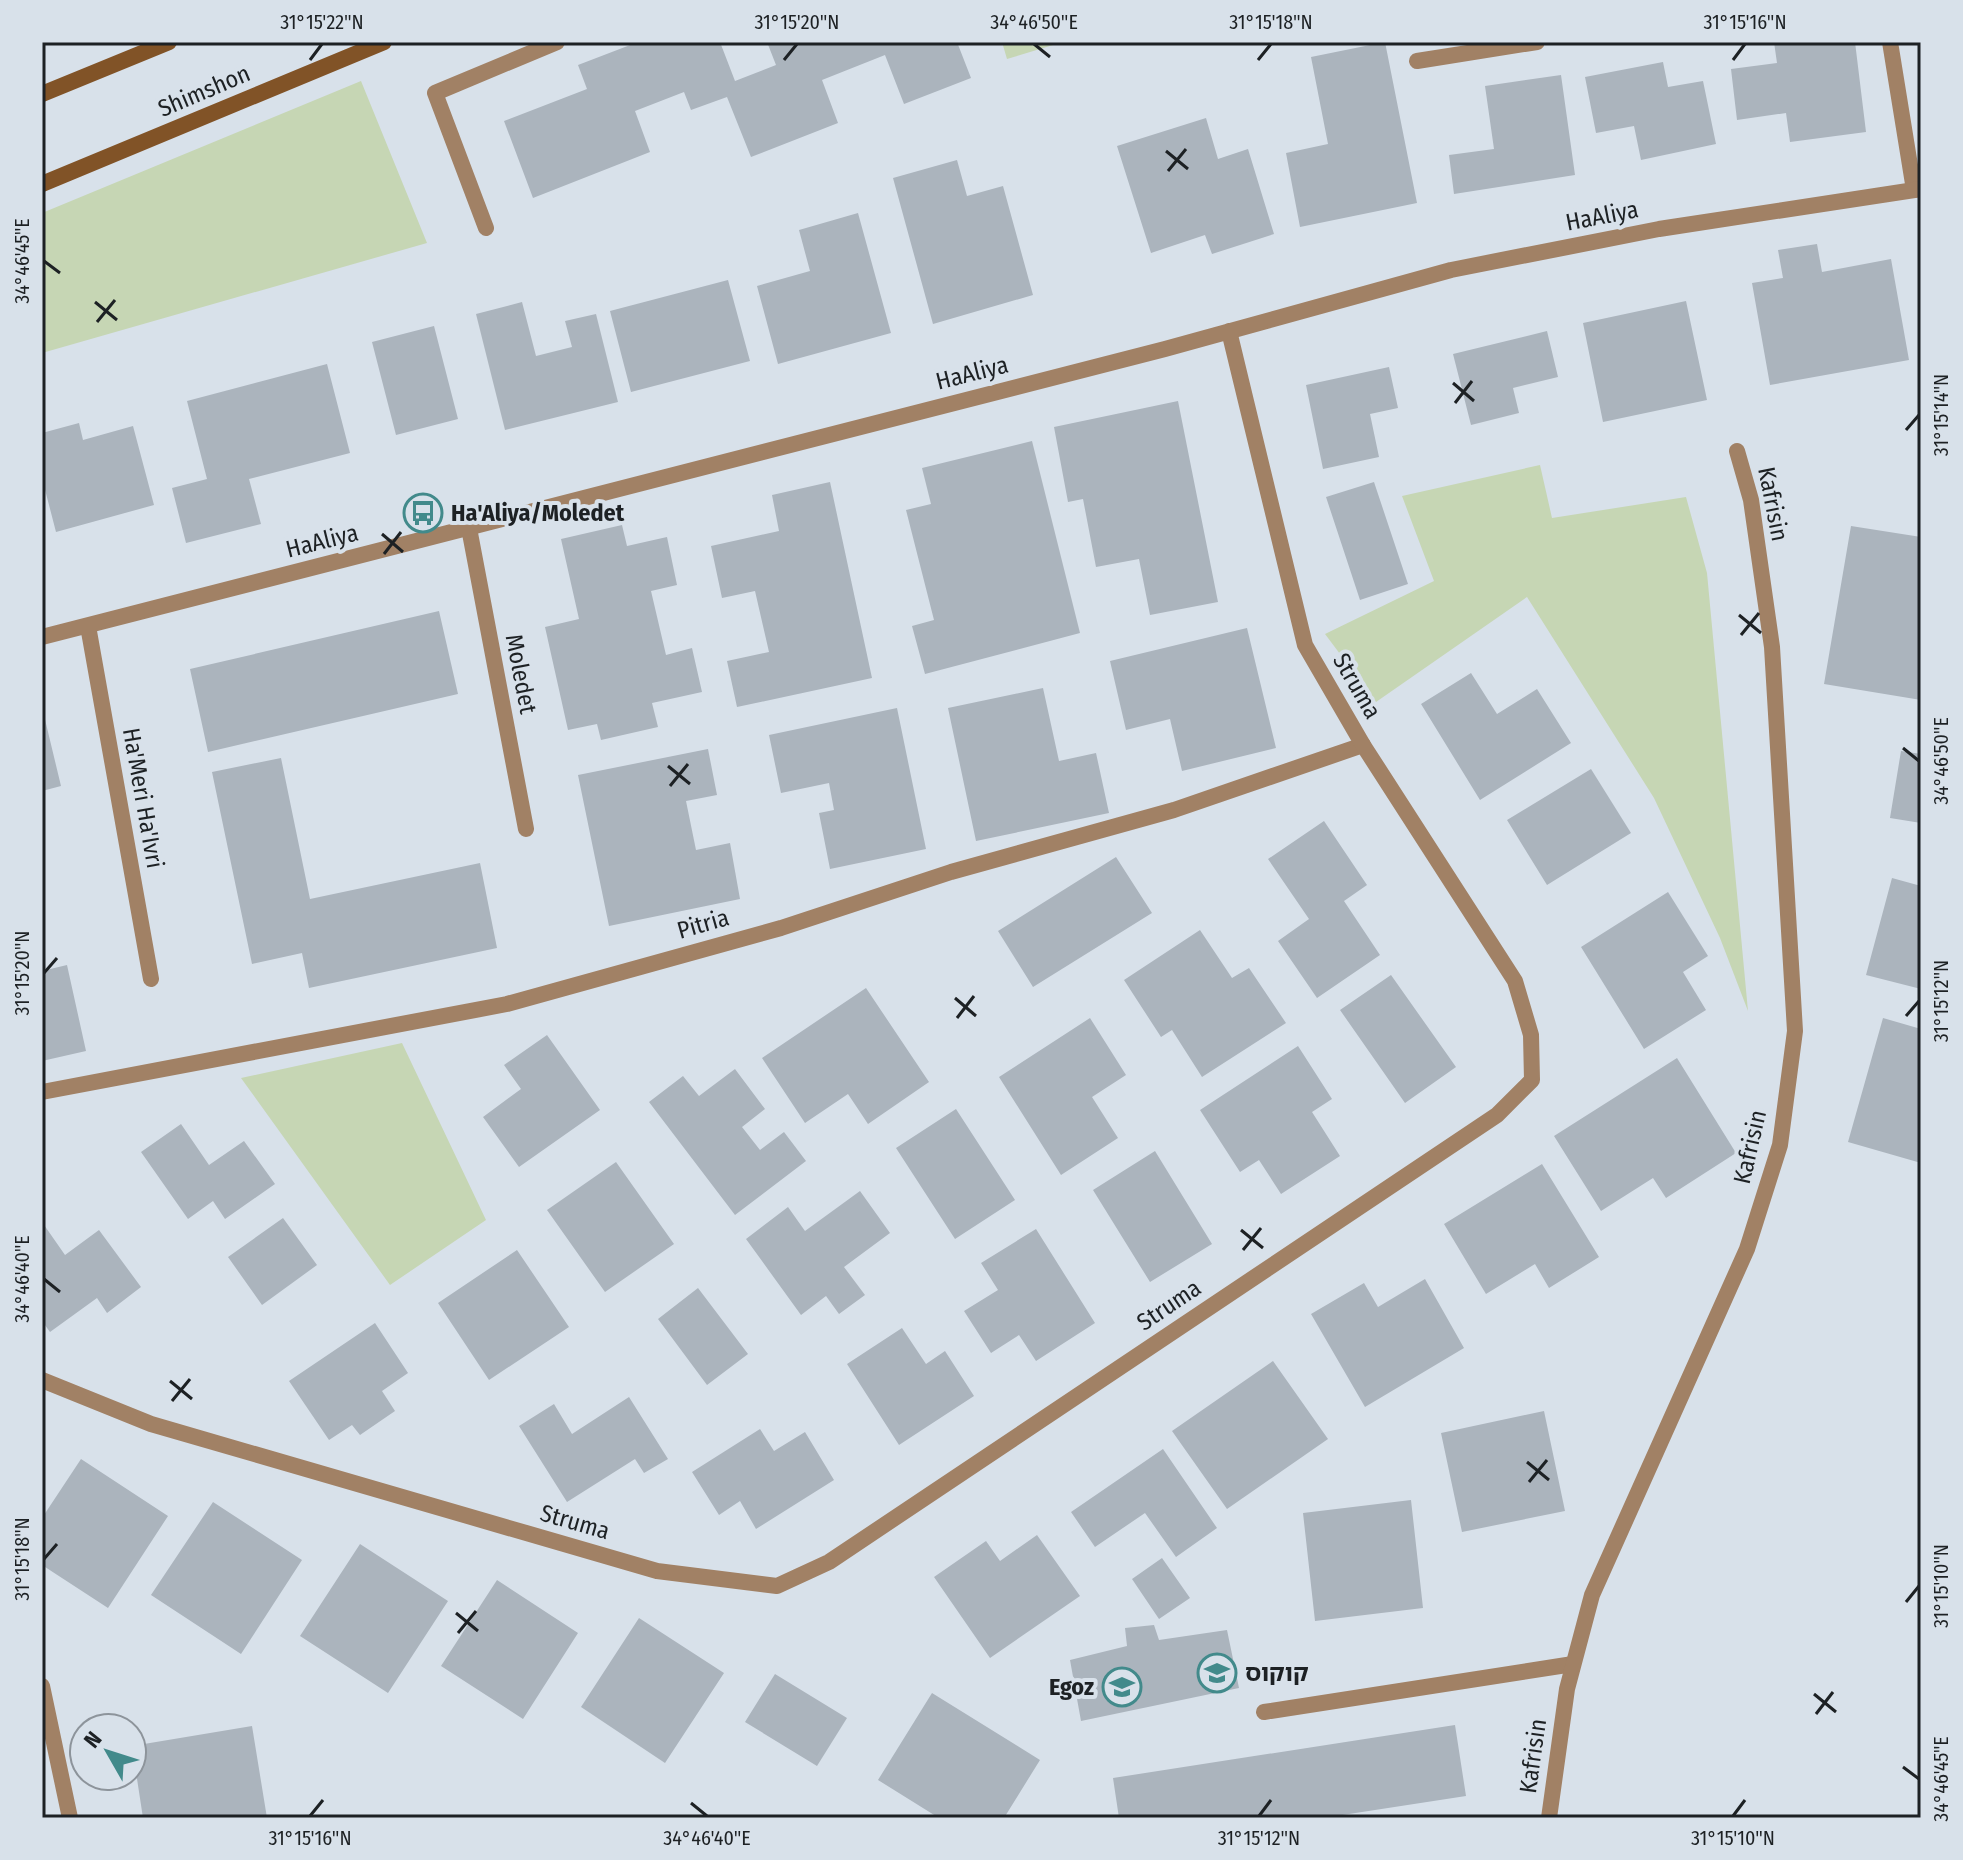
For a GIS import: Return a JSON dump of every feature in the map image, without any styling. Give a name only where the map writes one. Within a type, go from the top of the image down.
[{"type":"main road","points":[[42,94],[169,42]]},
{"type":"main road","name":"Shimshon","points":[[42,184],[384,42]]},
{"type":"street","points":[[486,228],[435,93],[557,42]]},
{"type":"street","points":[[1417,61],[1537,42]]},
{"type":"street","points":[[1890,42],[1918,189]]},
{"type":"street","name":"HaAliya","points":[[42,637],[1229,331],[1451,270],[1659,229],[1918,189]]},
{"type":"street","name":"Struma","points":[[42,1380],[151,1424],[657,1571],[777,1586],[829,1562],[1497,1115],[1532,1080],[1531,1035],[1515,981],[1363,745],[1305,645],[1229,331]]},
{"type":"street","name":"Kafrisin","points":[[1549,1818],[1567,1689],[1592,1595],[1747,1249],[1780,1145],[1795,1031],[1773,663],[1751,500],[1737,451]]},
{"type":"street","name":"Moledet","points":[[469,528],[526,829]]},
{"type":"street","name":"Ha'Meri Ha'Ivri","points":[[88,626],[151,979]]},
{"type":"street","name":"Pitria","points":[[42,1092],[507,1004],[781,928],[951,872],[1174,810],[1363,745]]},
{"type":"street","points":[[1264,1712],[1573,1664]]},
{"type":"street","points":[[42,1686],[70,1818]]},
{"type":"green space","points":[[1002,42],[1063,42],[1007,59]]},
{"type":"green space","points":[[361,81],[427,243],[42,353],[42,213]]},
{"type":"green space","points":[[1540,465],[1552,518],[1686,497],[1707,573],[1748,1011],[1720,938],[1654,798],[1527,597],[1376,702],[1325,634],[1434,581],[1402,496]]},
{"type":"green space","points":[[402,1043],[486,1220],[390,1285],[241,1078]]},
{"type":"building","points":[[638,42],[720,42],[735,81],[776,65],[767,42],[957,42],[971,78],[904,104],[885,55],[822,80],[838,123],[751,157],[727,97],[691,110],[684,92],[635,111],[650,152],[533,198],[504,121],[587,89],[578,65]]},
{"type":"building","points":[[1385,42],[1417,203],[1300,227],[1286,153],[1328,144],[1311,57]]},
{"type":"building","points":[[1774,42],[1855,42],[1866,132],[1790,142],[1786,113],[1737,120],[1731,69],[1777,63]]},
{"type":"building","points":[[1663,62],[1668,87],[1703,81],[1716,144],[1641,160],[1634,126],[1596,133],[1585,77]]},
{"type":"building","points":[[1561,75],[1575,175],[1454,194],[1449,155],[1494,149],[1485,86]]},
{"type":"building","points":[[1206,118],[1218,159],[1248,149],[1274,234],[1212,254],[1205,235],[1151,253],[1117,146]]},
{"type":"building","points":[[957,160],[967,196],[1003,186],[1033,295],[933,324],[893,178]]},
{"type":"building","points":[[858,213],[891,333],[778,364],[757,286],[810,271],[799,230]]},
{"type":"building","points":[[1817,244],[1822,272],[1891,259],[1909,360],[1770,385],[1752,283],[1783,278],[1778,250]]},
{"type":"building","points":[[728,280],[750,361],[631,392],[610,311]]},
{"type":"building","points":[[1686,301],[1707,400],[1603,422],[1583,323]]},
{"type":"building","points":[[522,302],[536,356],[572,347],[565,321],[596,314],[618,402],[505,430],[476,314]]},
{"type":"building","points":[[434,326],[458,419],[396,435],[372,342]]},
{"type":"building","points":[[1547,331],[1558,377],[1513,388],[1519,413],[1471,425],[1453,354]]},
{"type":"building","points":[[327,364],[350,453],[249,479],[261,524],[186,543],[172,488],[207,479],[187,401]]},
{"type":"building","points":[[1389,367],[1398,408],[1370,414],[1379,457],[1323,469],[1306,385]]},
{"type":"building","points":[[1178,401],[1218,602],[1150,615],[1139,559],[1096,567],[1083,499],[1068,502],[1054,427]]},
{"type":"building","points":[[79,423],[83,440],[133,426],[154,505],[56,532],[42,478],[42,433]]},
{"type":"building","points":[[1032,441],[1080,633],[925,674],[912,626],[934,620],[906,510],[931,504],[922,468]]},
{"type":"building","points":[[830,482],[872,678],[737,707],[727,661],[769,652],[755,591],[722,598],[711,546],[779,531],[772,495]]},
{"type":"building","points":[[1374,482],[1408,584],[1360,600],[1326,497]]},
{"type":"building","points":[[622,525],[627,546],[667,537],[677,585],[651,591],[666,655],[692,648],[702,692],[652,703],[658,727],[601,740],[597,724],[568,730],[545,627],[579,619],[561,539]]},
{"type":"building","points":[[1851,526],[1921,537],[1921,700],[1824,684]]},
{"type":"building","points":[[439,611],[458,694],[208,752],[190,669]]},
{"type":"building","points":[[1247,628],[1276,748],[1182,771],[1170,719],[1126,730],[1110,661]]},
{"type":"building","points":[[1471,673],[1497,714],[1537,689],[1571,743],[1480,800],[1421,704]]},
{"type":"building","points":[[1043,688],[1059,761],[1096,753],[1109,813],[976,841],[948,708]]},
{"type":"building","points":[[42,707],[61,786],[42,791]]},
{"type":"building","points":[[897,708],[926,849],[830,869],[819,813],[834,810],[829,783],[781,793],[769,735]]},
{"type":"building","points":[[708,749],[717,795],[686,801],[696,850],[730,843],[740,899],[609,926],[578,775]]},
{"type":"building","points":[[1901,751],[1921,754],[1921,823],[1890,818]]},
{"type":"building","points":[[281,758],[310,899],[480,863],[497,948],[309,988],[302,953],[252,964],[212,772]]},
{"type":"building","points":[[1591,769],[1631,833],[1547,885],[1507,820]]},
{"type":"building","points":[[1324,821],[1367,885],[1344,901],[1380,955],[1317,998],[1278,941],[1309,919],[1268,859]]},
{"type":"building","points":[[1116,857],[1152,913],[1033,987],[998,931]]},
{"type":"building","points":[[1892,878],[1921,886],[1921,989],[1866,975]]},
{"type":"building","points":[[1668,892],[1708,956],[1683,972],[1706,1010],[1644,1049],[1581,947]]},
{"type":"building","points":[[1200,930],[1232,978],[1249,968],[1286,1023],[1202,1077],[1172,1030],[1161,1037],[1124,980]]},
{"type":"building","points":[[67,965],[86,1051],[42,1061],[42,971]]},
{"type":"building","points":[[1391,975],[1456,1067],[1405,1103],[1340,1010]]},
{"type":"building","points":[[866,988],[929,1082],[868,1124],[848,1094],[805,1123],[762,1058]]},
{"type":"building","points":[[1090,1018],[1126,1075],[1092,1097],[1118,1138],[1061,1175],[999,1077]]},
{"type":"building","points":[[1883,1018],[1921,1029],[1921,1163],[1848,1142]]},
{"type":"building","points":[[547,1035],[600,1110],[519,1167],[483,1117],[521,1089],[504,1065]]},
{"type":"building","points":[[1298,1046],[1332,1099],[1312,1112],[1340,1156],[1281,1194],[1259,1160],[1240,1172],[1200,1110]]},
{"type":"building","points":[[1677,1058],[1736,1153],[1666,1198],[1653,1178],[1601,1211],[1554,1136]]},
{"type":"building","points":[[735,1069],[765,1109],[742,1127],[760,1150],[784,1132],[806,1161],[735,1215],[649,1102],[683,1076],[699,1096]]},
{"type":"building","points":[[956,1109],[1015,1200],[955,1239],[896,1148]]},
{"type":"building","points":[[181,1124],[209,1165],[244,1141],[275,1184],[225,1219],[213,1201],[188,1219],[141,1152]]},
{"type":"building","points":[[1155,1151],[1212,1244],[1150,1282],[1093,1190]]},
{"type":"building","points":[[616,1162],[674,1244],[605,1292],[547,1210]]},
{"type":"building","points":[[1542,1164],[1599,1257],[1549,1288],[1535,1264],[1486,1294],[1444,1224]]},
{"type":"building","points":[[860,1191],[890,1233],[844,1267],[865,1295],[839,1314],[826,1296],[801,1315],[746,1239],[788,1207],[805,1231]]},
{"type":"building","points":[[283,1218],[317,1265],[262,1305],[228,1257]]},
{"type":"building","points":[[42,1222],[65,1255],[99,1230],[141,1287],[107,1313],[97,1298],[50,1332],[42,1321]]},
{"type":"building","points":[[1036,1229],[1095,1323],[1036,1361],[1019,1335],[991,1353],[964,1311],[998,1290],[981,1263]]},
{"type":"building","points":[[517,1250],[569,1327],[489,1380],[438,1303]]},
{"type":"building","points":[[1425,1279],[1464,1348],[1365,1407],[1311,1314],[1364,1283],[1378,1307]]},
{"type":"building","points":[[698,1288],[748,1354],[707,1385],[658,1319]]},
{"type":"building","points":[[375,1323],[408,1373],[382,1391],[395,1411],[360,1435],[352,1425],[329,1440],[289,1381]]},
{"type":"building","points":[[902,1328],[926,1364],[945,1351],[974,1396],[899,1445],[847,1364]]},
{"type":"building","points":[[1273,1361],[1328,1439],[1227,1509],[1172,1431]]},
{"type":"building","points":[[629,1397],[668,1459],[644,1473],[635,1459],[567,1502],[519,1426],[554,1404],[572,1434]]},
{"type":"building","points":[[1544,1411],[1565,1511],[1462,1532],[1441,1433]]},
{"type":"building","points":[[760,1429],[774,1451],[805,1432],[834,1480],[756,1529],[740,1501],[719,1515],[692,1472]]},
{"type":"building","points":[[1163,1449],[1217,1528],[1176,1557],[1145,1513],[1095,1547],[1071,1512]]},
{"type":"building","points":[[81,1459],[168,1516],[108,1608],[42,1565],[42,1518]]},
{"type":"building","points":[[1411,1500],[1423,1608],[1315,1621],[1303,1513]]},
{"type":"building","points":[[213,1502],[302,1560],[241,1654],[151,1595]]},
{"type":"building","points":[[1037,1535],[1080,1596],[990,1658],[934,1577],[986,1541],[1000,1561]]},
{"type":"building","points":[[360,1544],[448,1601],[388,1693],[300,1636]]},
{"type":"building","points":[[1162,1558],[1190,1598],[1159,1619],[1132,1579]]},
{"type":"building","points":[[497,1580],[578,1633],[523,1719],[441,1666]]},
{"type":"building","points":[[639,1618],[724,1673],[665,1763],[581,1707]]},
{"type":"building","points":[[1154,1625],[1159,1640],[1227,1630],[1239,1688],[1081,1721],[1070,1660],[1127,1646],[1125,1628]]},
{"type":"building","points":[[775,1674],[847,1718],[817,1766],[745,1722]]},
{"type":"building","points":[[932,1693],[1040,1760],[1004,1818],[939,1818],[878,1780]]},
{"type":"building","points":[[1455,1725],[1466,1796],[1323,1818],[1119,1818],[1113,1778]]},
{"type":"building","points":[[252,1726],[267,1818],[143,1818],[139,1792],[148,1792],[148,1743]]},
{"type":"place","name":"Ha'Aliya/Moledet","points":[[423,513]]},
{"type":"place","name":"קוקוס","points":[[1217,1673]]},
{"type":"place","name":"Egoz","points":[[1122,1687]]}]
